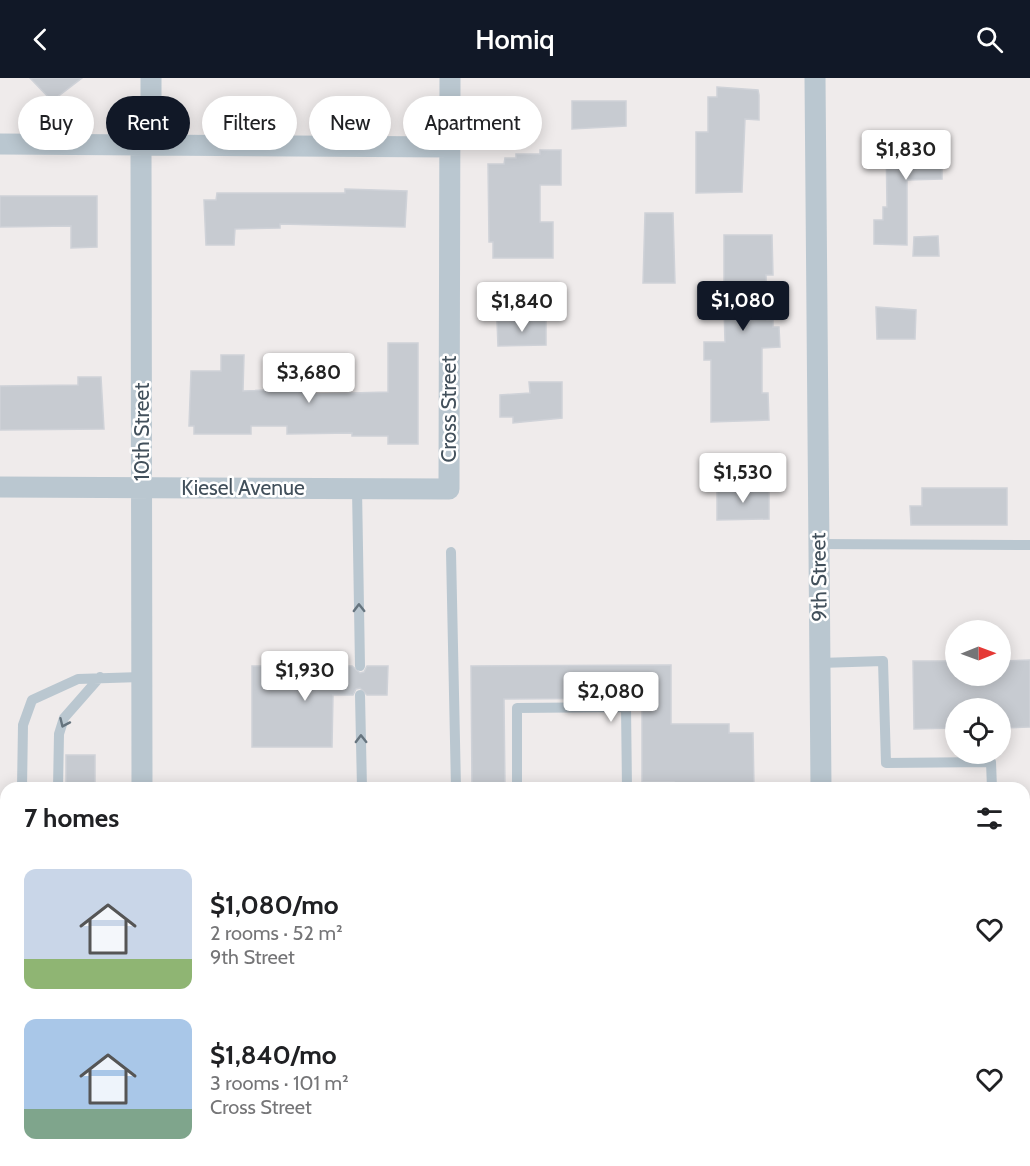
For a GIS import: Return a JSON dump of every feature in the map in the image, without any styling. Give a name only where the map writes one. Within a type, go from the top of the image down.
[{"type":"street","name":"10th Street","points":[[150,78],[150,96]]},
{"type":"street","name":"Cross Street","points":[[450,78],[450,96]]},
{"type":"street","name":"9th Street","points":[[815,78],[821,782]]},
{"type":"street","points":[[0,144],[106,145]]},
{"type":"street","points":[[190,145],[403,147]]},
{"type":"street","name":"10th Street","points":[[141,150],[142,782]]},
{"type":"street","name":"Cross Street","points":[[449,489],[450,150]]},
{"type":"street","name":"Kiesel Avenue","points":[[0,488],[449,489]]},
{"type":"lane","points":[[357,489],[360,666]]},
{"type":"lane","points":[[818,544],[1030,544]]},
{"type":"lane","points":[[451,552],[456,782]]},
{"type":"lane","points":[[820,663],[883,661],[886,764],[991,762],[992,782]]},
{"type":"lane","points":[[58,782],[59,734],[64,718],[100,677]]},
{"type":"lane","points":[[22,782],[23,725],[32,700],[78,679],[141,677]]},
{"type":"lane","points":[[360,695],[362,782]]},
{"type":"lane","points":[[517,782],[517,708],[626,707],[627,782]]},
{"type":"building","points":[[30,78],[82,78],[59,96],[47,96]]},
{"type":"building","points":[[717,87],[758,90],[759,120],[745,119],[742,192],[696,193],[696,132],[708,132],[708,97],[717,97]]},
{"type":"building","points":[[572,101],[626,101],[626,126],[572,129]]},
{"type":"building","points":[[899,134],[942,136],[942,179],[907,180],[907,245],[874,244],[874,220],[883,220],[883,207],[887,207],[886,136]]},
{"type":"building","points":[[540,150],[561,150],[561,185],[540,185],[540,222],[553,222],[553,258],[493,258],[493,242],[489,242],[488,164],[504,164],[505,158],[516,158],[516,154],[540,154]]},
{"type":"building","points":[[345,189],[407,191],[405,227],[280,224],[280,228],[235,229],[234,245],[206,245],[204,200],[216,200],[217,193],[345,193]]},
{"type":"building","points":[[0,196],[97,196],[97,247],[71,248],[71,226],[0,227]]},
{"type":"building","points":[[645,213],[673,213],[675,283],[643,283]]},
{"type":"building","points":[[724,235],[772,235],[773,275],[766,275],[767,320],[773,320],[773,327],[779,327],[780,347],[762,348],[762,393],[768,393],[769,420],[711,422],[711,360],[704,360],[704,342],[725,342],[724,307],[718,307],[717,291],[724,286]]},
{"type":"building","points":[[938,236],[939,256],[913,256],[914,237]]},
{"type":"building","points":[[876,307],[916,310],[915,339],[877,339]]},
{"type":"building","points":[[546,320],[546,345],[498,346],[497,321]]},
{"type":"building","points":[[388,343],[418,343],[418,444],[388,444],[388,436],[352,436],[352,433],[287,434],[287,426],[251,426],[251,434],[194,434],[194,426],[189,426],[191,371],[221,371],[221,355],[244,355],[243,391],[315,388],[315,394],[388,392]]},
{"type":"building","points":[[78,377],[101,377],[104,429],[0,430],[0,386],[78,385]]},
{"type":"building","points":[[529,382],[562,382],[562,418],[513,423],[513,417],[500,417],[500,395],[530,393]]},
{"type":"building","points":[[769,488],[769,519],[717,520],[717,489]]},
{"type":"building","points":[[922,488],[1007,488],[1007,525],[911,525],[910,506],[922,506]]},
{"type":"building","points":[[1030,660],[1030,727],[1011,728],[1011,698],[945,698],[945,728],[914,729],[913,661],[945,661],[945,686],[1011,686],[1011,661]]},
{"type":"building","points":[[671,665],[671,724],[729,724],[729,733],[753,733],[754,782],[642,782],[642,698],[504,699],[505,782],[472,782],[471,666]]},
{"type":"building","points":[[252,666],[352,666],[360,673],[364,672],[367,666],[388,666],[387,695],[367,695],[360,688],[356,689],[353,695],[333,695],[332,747],[252,747]]},
{"type":"building","points":[[66,755],[95,755],[95,782],[66,782]]}]
